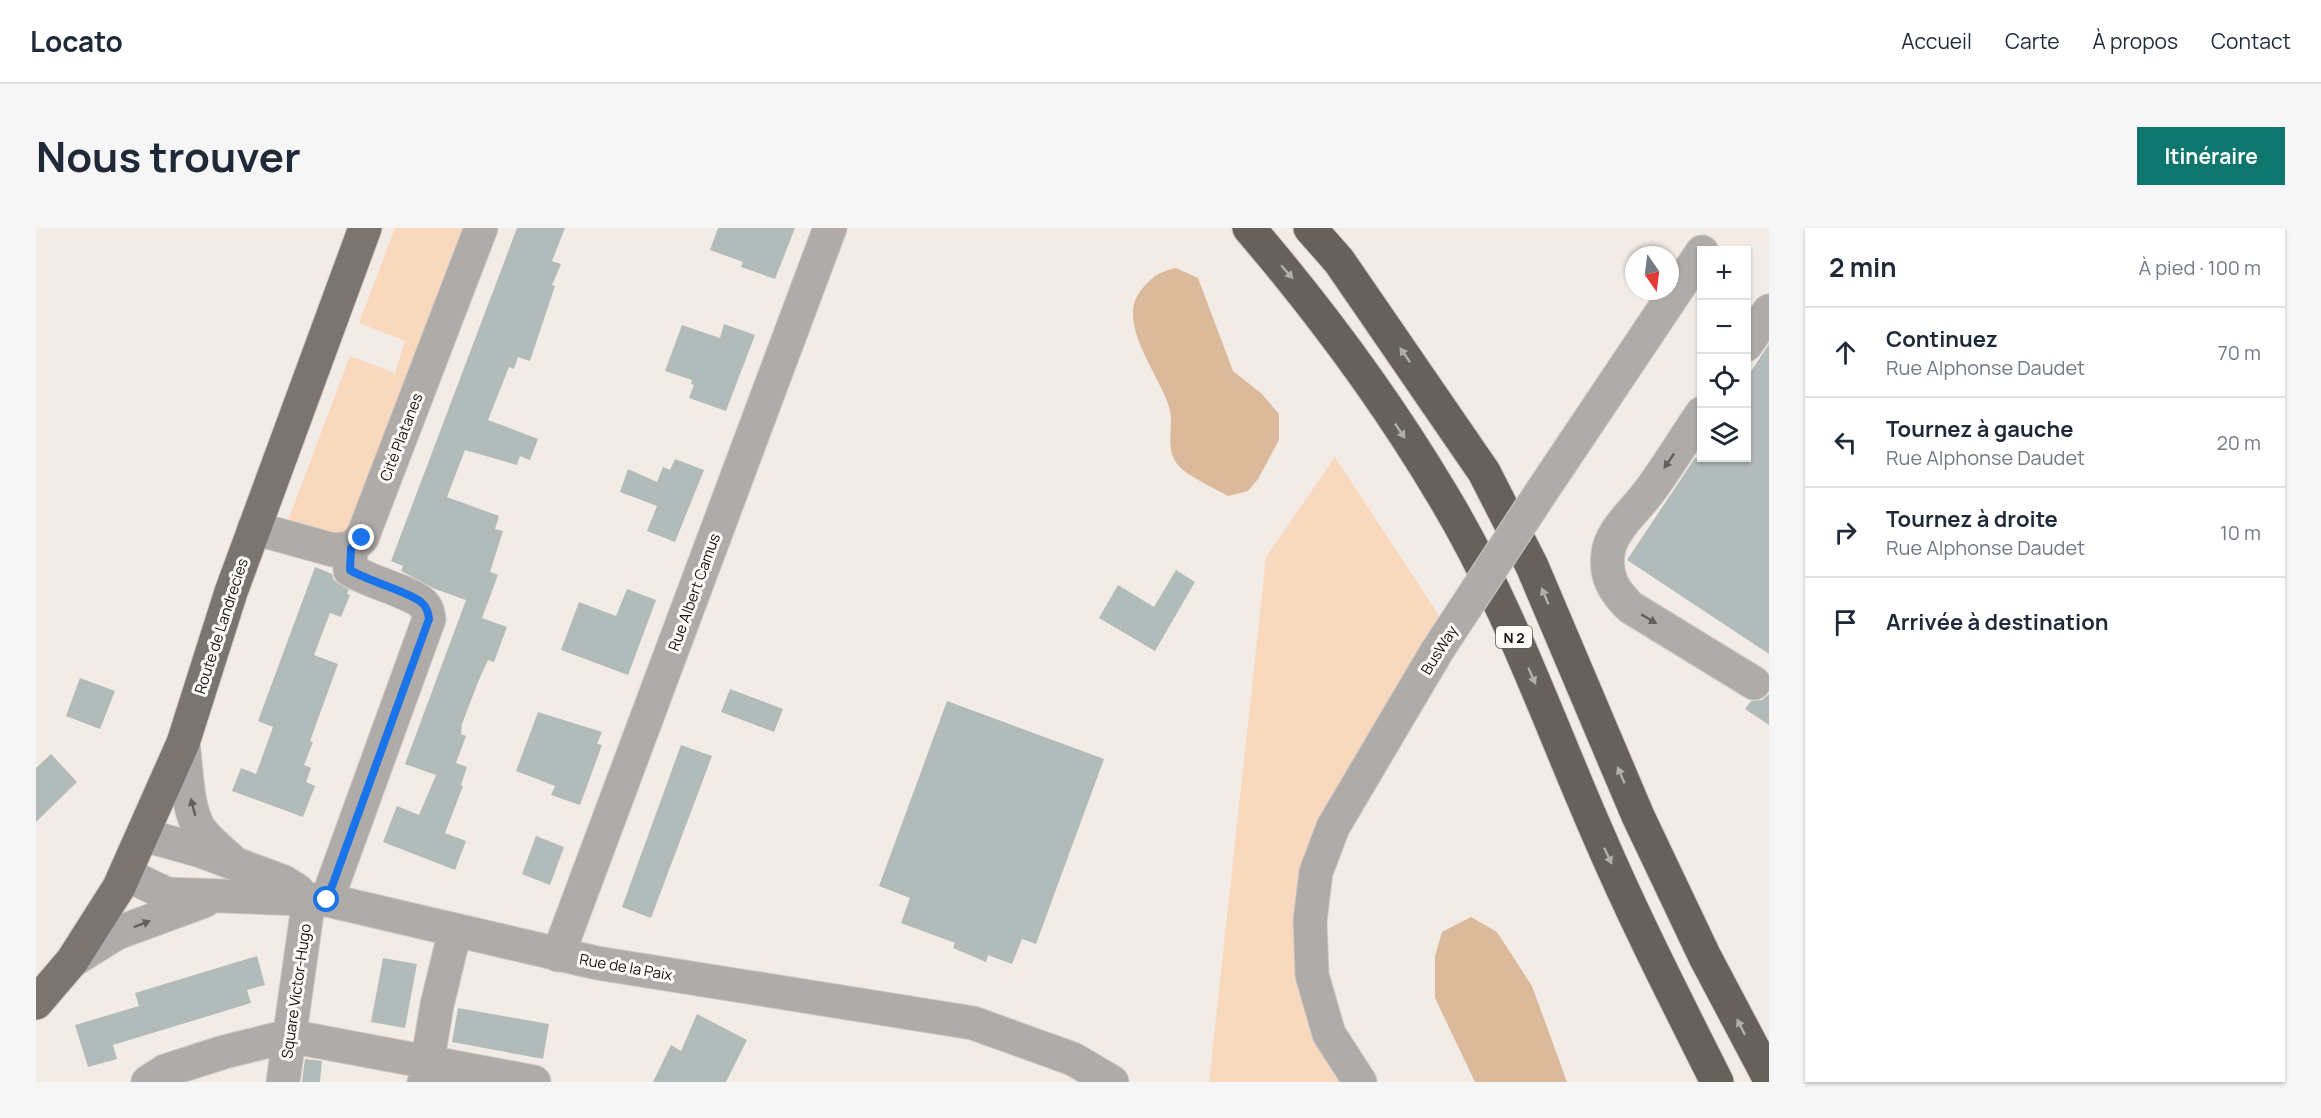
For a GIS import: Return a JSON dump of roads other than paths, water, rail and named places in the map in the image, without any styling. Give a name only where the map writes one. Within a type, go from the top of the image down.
[{"type":"highway","name":"N 2","points":[[1249,228],[1305,293],[1443,495],[1494,594],[1544,701],[1598,835],[1717,1082]]},
{"type":"highway","points":[[1310,228],[1339,261],[1484,472],[1532,566],[1638,816],[1705,957],[1769,1078]]},
{"type":"main road","name":"Route de Landrecies","points":[[36,1003],[72,961],[125,874],[144,835],[183,743],[231,592],[365,228]]},
{"type":"street","name":"Cité Platanes","points":[[351,548],[362,538],[481,228]]},
{"type":"street","name":"Rue Albert Camus","points":[[558,955],[830,228]]},
{"type":"street","name":"BusWay","points":[[1705,246],[1717,228]]},
{"type":"street","name":"BusWay","points":[[1360,1082],[1329,1034],[1312,975],[1310,921],[1316,872],[1333,827],[1437,651],[1697,258]]},
{"type":"street","points":[[1751,338],[1769,311]]},
{"type":"street","points":[[1697,419],[1648,493],[1619,529],[1608,552],[1608,572],[1614,590],[1629,607],[1754,683]]},
{"type":"street","points":[[1627,560],[1626,546],[1631,530],[1648,493]]},
{"type":"street","points":[[254,528],[333,550],[351,548]]},
{"type":"street","name":"Square Victor-Hugo","points":[[284,1082],[290,1036],[318,900],[429,619],[428,610],[420,601],[367,580],[350,570],[351,548]]},
{"type":"street","points":[[183,743],[190,797],[198,826],[208,840],[240,868]]},
{"type":"street","name":"Rue de la Paix","points":[[144,835],[201,851],[240,868],[284,882],[318,900],[558,955],[973,1023],[1073,1059],[1112,1082]]},
{"type":"street","points":[[125,874],[167,894],[318,900]]},
{"type":"street","points":[[72,961],[117,933],[213,897]]},
{"type":"street","points":[[426,1072],[455,931]]},
{"type":"street","points":[[148,1082],[165,1071],[224,1052],[290,1036],[426,1072],[534,1082]]}]
